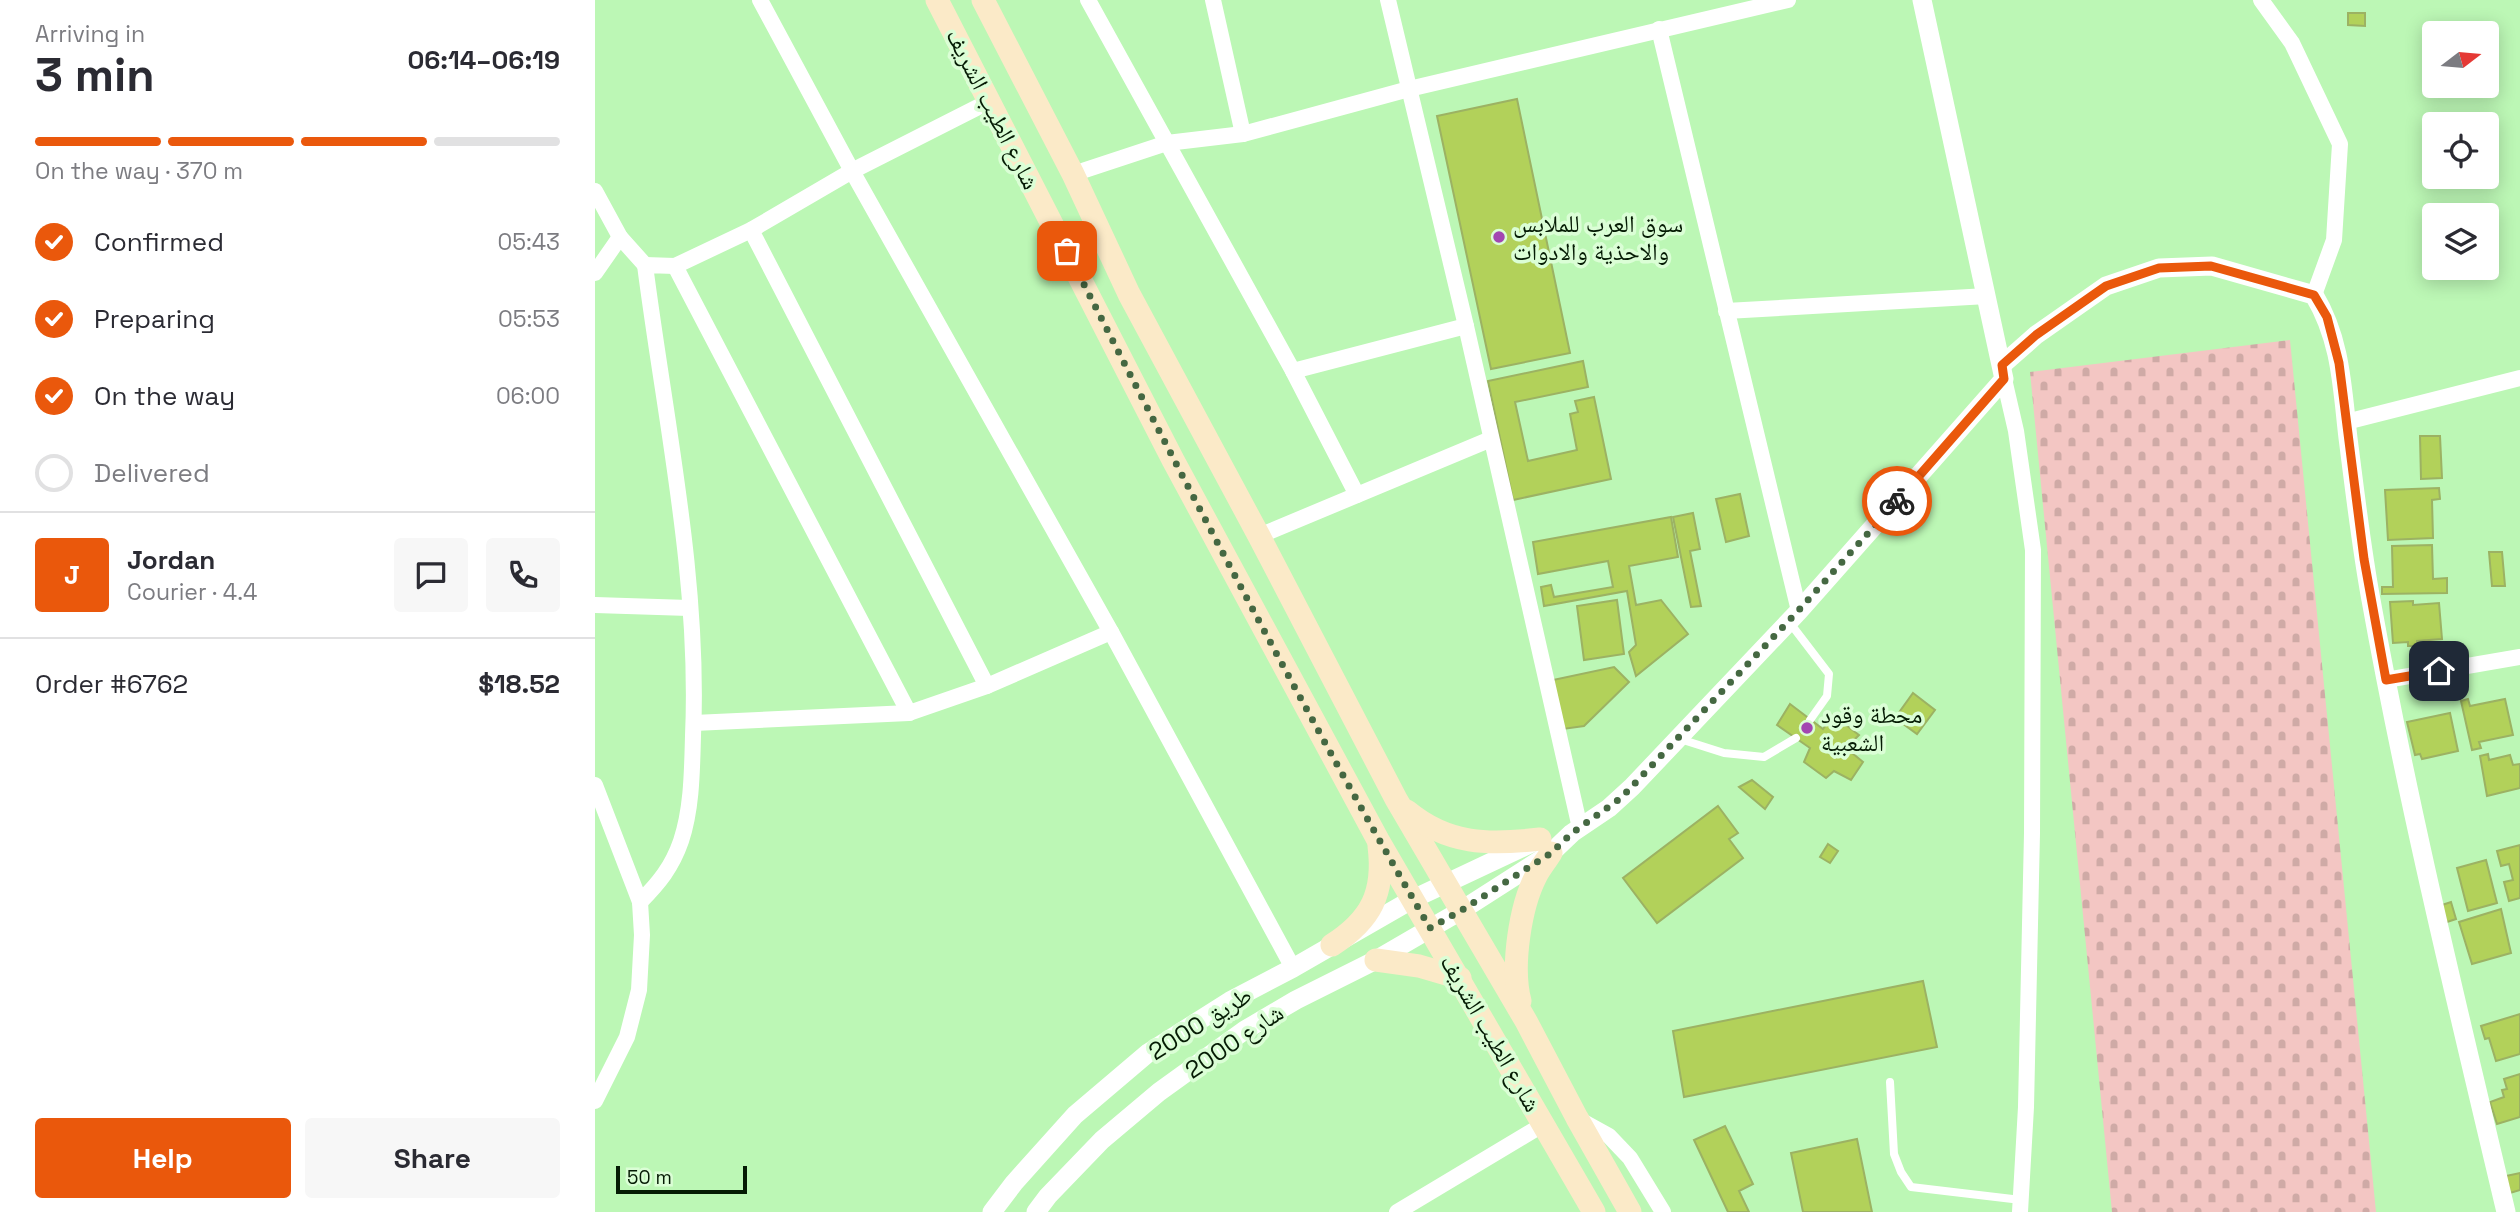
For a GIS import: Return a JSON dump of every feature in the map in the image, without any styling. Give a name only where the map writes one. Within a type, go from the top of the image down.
[{"type":"main road","name":"شارع الطيب الشريف","points":[[937,0],[1173,460],[1378,839],[1594,1212]]},
{"type":"main road","name":"شارع الطيب الشريف","points":[[983,0],[1073,174],[1129,294],[1396,799],[1526,1021],[1630,1212]]},
{"type":"main road","points":[[1396,799],[1421,823],[1460,840],[1545,846],[1525,907],[1519,939],[1516,977],[1526,1021]]},
{"type":"main road","points":[[1332,946],[1353,932],[1369,913],[1378,890],[1381,865],[1378,839]]},
{"type":"main road","points":[[1376,960],[1419,966],[1460,978]]},
{"type":"street","points":[[760,0],[852,171],[1111,632],[1293,968]]},
{"type":"street","points":[[1088,0],[1293,372],[1357,495]]},
{"type":"street","points":[[1213,0],[1243,134]]},
{"type":"street","points":[[1388,0],[1466,326],[1576,831]]},
{"type":"street","points":[[1073,174],[1167,143],[1243,134],[1409,89],[1659,29],[1740,5],[1788,0]]},
{"type":"street","points":[[1922,0],[2016,430],[2033,550],[2032,833],[2026,1107],[2020,1206]]},
{"type":"street","points":[[2261,0],[2292,43],[2340,144],[2335,240],[2314,295]]},
{"type":"street","points":[[1659,29],[1794,616]]},
{"type":"street","points":[[646,265],[675,266],[751,230],[852,171],[990,101]]},
{"type":"street","points":[[595,191],[620,237],[646,265],[674,465],[694,669],[691,787],[681,840],[665,876],[641,902]]},
{"type":"street","points":[[751,230],[987,686]]},
{"type":"street","points":[[595,273],[620,237]]},
{"type":"street","points":[[675,266],[909,713]]},
{"type":"street","points":[[1545,846],[1576,831],[1625,794],[1794,616],[2036,335],[2106,286],[2159,268],[2211,266],[2314,295],[2327,317],[2339,363],[2364,559],[2386,680],[2440,932],[2506,1212]]},
{"type":"street","points":[[1726,311],[1987,296]]},
{"type":"street","points":[[1293,372],[1466,326]]},
{"type":"street","points":[[2346,422],[2520,378]]},
{"type":"street","points":[[1259,536],[1491,439]]},
{"type":"street","points":[[595,605],[689,608]]},
{"type":"street","points":[[694,723],[909,713],[987,686],[1111,632]]},
{"type":"street","points":[[2386,680],[2520,657]]},
{"type":"street","points":[[595,785],[641,902],[642,934],[639,990],[627,1037],[595,1101]]},
{"type":"street","name":"طريق 2000","points":[[992,1212],[1014,1183],[1075,1115],[1148,1053],[1230,1001],[1413,899],[1446,882],[1545,846]]},
{"type":"street","name":"شارع 2000","points":[[1036,1212],[1102,1140],[1159,1092],[1245,1030],[1296,1000],[1376,960],[1462,910],[1545,846]]},
{"type":"street","points":[[1577,1118],[1609,1136],[1630,1158],[1663,1212]]},
{"type":"street","points":[[1397,1212],[1544,1124]]},
{"type":"lane","points":[[1794,616],[1829,674],[1827,696],[1811,720]]},
{"type":"lane","points":[[1677,738],[1724,753],[1764,757],[1796,738]]},
{"type":"lane","points":[[1890,1082],[1893,1154],[1911,1186],[2020,1206]]},
{"type":"green space","points":[[2290,340],[2376,1212],[2112,1212],[2030,372]]},
{"type":"building","points":[[2348,13],[2365,13],[2365,26],[2348,25]]},
{"type":"building","points":[[1517,99],[1570,353],[1491,369],[1437,116]]},
{"type":"building","points":[[1583,361],[1588,387],[1515,402],[1528,461],[1577,450],[1570,414],[1578,412],[1575,401],[1594,397],[1611,479],[1513,500],[1488,381]]},
{"type":"building","points":[[2420,436],[2440,436],[2442,478],[2421,479]]},
{"type":"building","points":[[2439,488],[2440,499],[2432,500],[2433,538],[2388,540],[2385,490]]},
{"type":"building","points":[[1740,494],[1749,536],[1726,542],[1716,499]]},
{"type":"building","points":[[1693,513],[1700,549],[1690,551],[1701,606],[1691,607],[1673,517]]},
{"type":"building","points":[[1671,517],[1678,557],[1629,566],[1636,605],[1661,600],[1688,634],[1636,676],[1629,652],[1636,645],[1627,591],[1544,606],[1541,587],[1551,585],[1554,597],[1613,587],[1608,561],[1538,574],[1533,542]]},
{"type":"building","points":[[2432,545],[2433,579],[2447,578],[2447,593],[2382,594],[2382,587],[2393,587],[2392,546]]},
{"type":"building","points":[[2489,552],[2502,552],[2505,586],[2492,586]]},
{"type":"building","points":[[1617,600],[1624,654],[1584,660],[1577,606]]},
{"type":"building","points":[[2413,601],[2413,605],[2439,603],[2442,639],[2417,641],[2417,646],[2408,646],[2408,642],[2393,643],[2390,602]]},
{"type":"building","points":[[1614,667],[1629,682],[1584,726],[1563,729],[1553,680]]},
{"type":"building","points":[[1913,693],[1935,710],[1917,734],[1895,718]]},
{"type":"building","points":[[2468,699],[2470,706],[2505,699],[2513,735],[2479,742],[2481,748],[2472,750],[2461,701]]},
{"type":"building","points":[[1790,704],[1823,729],[1833,715],[1859,735],[1846,748],[1863,762],[1851,780],[1834,771],[1826,778],[1804,762],[1810,748],[1777,725]]},
{"type":"building","points":[[2450,713],[2458,751],[2422,759],[2420,754],[2415,755],[2407,722]]},
{"type":"building","points":[[2488,754],[2489,760],[2510,755],[2513,765],[2520,764],[2520,788],[2487,796],[2480,756]]},
{"type":"building","points":[[1752,780],[1773,797],[1765,809],[1739,787]]},
{"type":"building","points":[[1718,806],[1738,833],[1729,839],[1743,858],[1657,923],[1623,878]]},
{"type":"building","points":[[1828,844],[1838,851],[1830,863],[1820,857]]},
{"type":"building","points":[[2520,845],[2520,898],[2509,901],[2504,882],[2513,880],[2509,864],[2501,866],[2497,851]]},
{"type":"building","points":[[2486,860],[2497,903],[2468,911],[2457,868]]},
{"type":"building","points":[[2451,902],[2456,919],[2444,923],[2439,906]]},
{"type":"building","points":[[2501,909],[2511,953],[2472,964],[2459,922]]},
{"type":"building","points":[[1923,981],[1937,1047],[1684,1097],[1673,1031]]},
{"type":"building","points":[[2520,1014],[2520,1054],[2496,1061],[2489,1038],[2485,1039],[2481,1026]]},
{"type":"building","points":[[2520,1074],[2520,1117],[2497,1124],[2490,1102],[2504,1097],[2502,1090],[2507,1089],[2504,1079]]},
{"type":"building","points":[[1725,1126],[1753,1184],[1739,1191],[1749,1212],[1728,1212],[1694,1140]]},
{"type":"building","points":[[1857,1139],[1872,1212],[1803,1212],[1791,1153]]},
{"type":"building","points":[[2520,1173],[2520,1190],[2510,1193],[2506,1176]]},
{"type":"way so far","points":[[1067,251],[1173,460],[1378,839],[1430,928],[1551,853],[1572,833],[1621,798],[1798,611],[1897,501]]},
{"type":"place","name":"سوق العرب للملابس والاحذية والادوات","points":[[1499,237]]},
{"type":"place","name":"محطة وقود الشعبية","points":[[1807,728]]},
{"type":"route","points":[[1897,501],[2004,379],[2002,365],[2036,335],[2106,286],[2159,268],[2211,266],[2314,295],[2327,317],[2339,363],[2364,559],[2386,680],[2439,671]]}]
